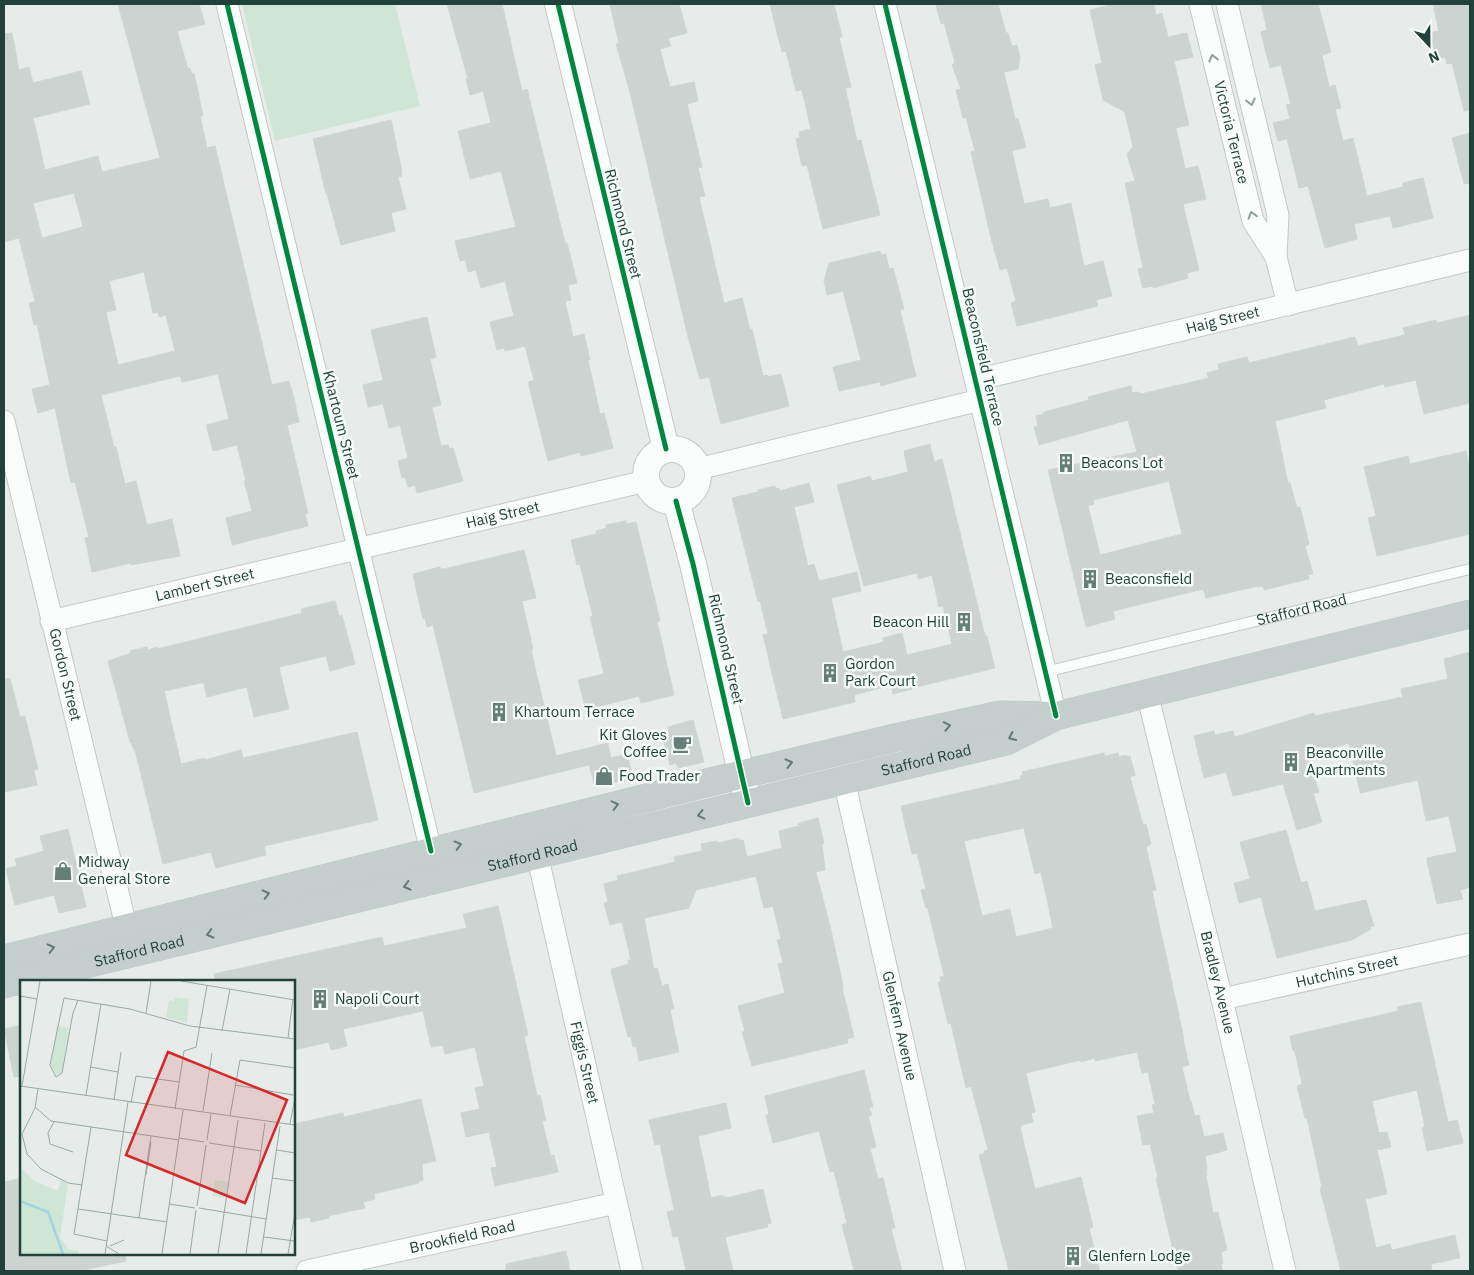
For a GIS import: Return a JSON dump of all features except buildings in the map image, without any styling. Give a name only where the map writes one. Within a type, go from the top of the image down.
[{"type":"highway","name":"Stafford Road","points":[[20,980],[1006,741],[1056,716],[1470,614]]},
{"type":"highway","name":"Stafford Road","points":[[4,960],[431,851],[902,736],[1000,715],[1056,716]]},
{"type":"highway","name":"Stafford Road","points":[[4,984],[20,980]]},
{"type":"street","name":"Khartoum Street","points":[[227,4],[431,851]]},
{"type":"street","name":"Richmond Street","points":[[558,4],[666,449]]},
{"type":"street","name":"Beaconsfield Terrace","points":[[885,4],[1056,716]]},
{"type":"street","name":"Victoria Terrace","points":[[1200,4],[1253,221],[1276,257]]},
{"type":"street","name":"Victoria Terrace","points":[[1227,4],[1278,215],[1276,257],[1288,305]]},
{"type":"street","name":"Haig Street","points":[[698,469],[1288,305],[1470,260]]},
{"type":"street","name":"Gordon Street","points":[[4,421],[127,930]]},
{"type":"street","points":[[666,449],[682,450],[689,455],[698,469],[696,486],[691,493],[676,501],[660,499],[654,495],[646,481],[647,464],[658,452],[666,449]]},
{"type":"street","name":"Haig Street","points":[[358,550],[646,481]]},
{"type":"street","name":"Richmond Street","points":[[676,501],[693,564],[748,804]]},
{"type":"street","name":"Lambert Street","points":[[51,621],[358,550]]},
{"type":"street","name":"Bradley Avenue","points":[[1146,693],[1222,999],[1285,1271]]},
{"type":"street","name":"Glenfern Avenue","points":[[844,780],[955,1271]]},
{"type":"street","name":"Figgis Street","points":[[538,854],[632,1271]]},
{"type":"street","name":"Hutchins Street","points":[[1222,999],[1470,944]]},
{"type":"street","name":"Brookfield Road","points":[[307,1271],[616,1203]]},
{"type":"lane","name":"Stafford Road","points":[[1045,672],[1470,569]]},
{"type":"green space","points":[[242,4],[395,4],[420,106],[275,141]]},
{"type":"cycle path","points":[[227,4],[431,851]]},
{"type":"cycle path","points":[[558,4],[666,449]]},
{"type":"cycle path","points":[[885,4],[1056,716]]},
{"type":"cycle path","points":[[676,501],[693,564],[748,803]]},
{"type":"place","name":"Beacons Lot","points":[[1066,463]]},
{"type":"place","name":"Beaconsfield","points":[[1090,579]]},
{"type":"place","name":"Beacon Hill","points":[[964,622]]},
{"type":"place","name":"Gordon Park Court","points":[[830,673]]},
{"type":"place","name":"Khartoum Terrace","points":[[499,712]]},
{"type":"place","name":"Kit Gloves Coffee","points":[[682,744]]},
{"type":"place","name":"Beaconville Apartments","points":[[1291,762]]},
{"type":"place","name":"Food Trader","points":[[604,776]]},
{"type":"place","name":"Midway General Store","points":[[63,871]]},
{"type":"place","name":"Napoli Court","points":[[320,999]]},
{"type":"place","name":"Glenfern Lodge","points":[[1073,1256]]}]
